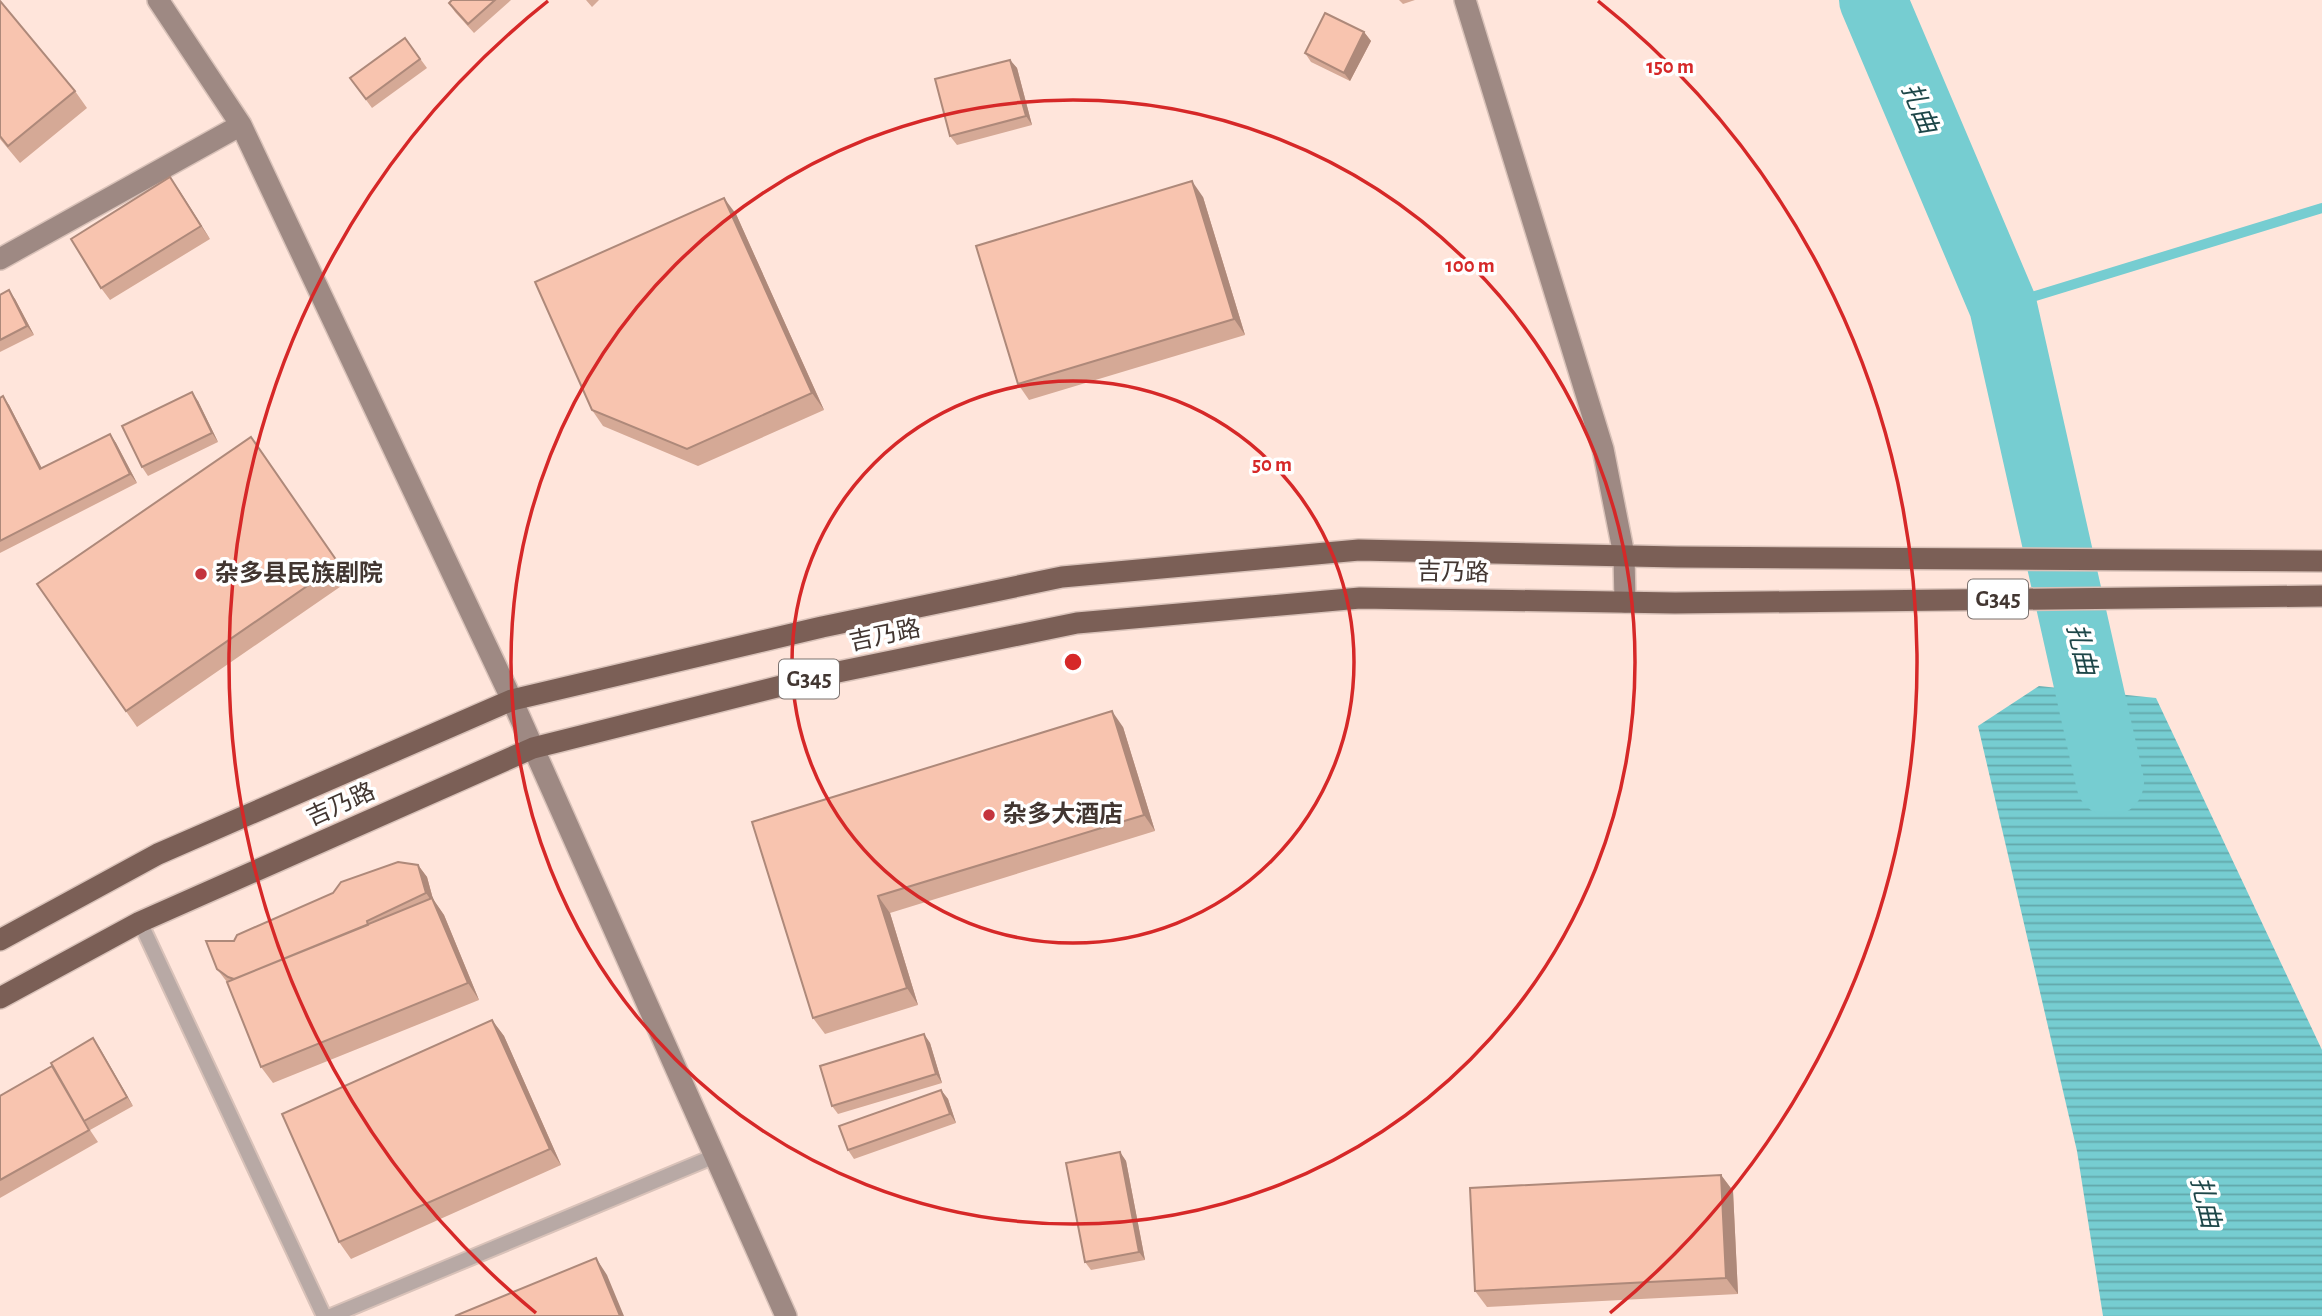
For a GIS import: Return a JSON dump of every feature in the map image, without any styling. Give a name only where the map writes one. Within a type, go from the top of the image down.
[{"type":"highway","name":"吉乃路","points":[[0,940],[158,854],[512,700],[822,627],[1062,577],[1359,550],[1677,557],[2322,561]]},
{"type":"highway","name":"吉乃路","points":[[0,998],[140,922],[533,748],[833,673],[1077,624],[1360,598],[1675,603],[2322,596]]},
{"type":"main road","points":[[158,0],[241,125],[512,700],[786,1316]]},
{"type":"main road","points":[[1465,0],[1603,449],[1624,555],[1625,602]]},
{"type":"main road","points":[[0,259],[241,125]]},
{"type":"lane","points":[[140,922],[324,1316]]},
{"type":"lane","points":[[331,1316],[715,1156]]},
{"type":"water","points":[[2039,686],[2156,698],[2322,1050],[2322,1316],[2103,1316],[2077,1151],[1978,726]]},
{"type":"building","points":[[452,0],[495,0],[468,24],[449,3]]},
{"type":"building","points":[[0,1],[75,91],[8,146],[0,136]]},
{"type":"building","points":[[1325,13],[1364,32],[1344,73],[1305,53]]},
{"type":"building","points":[[405,38],[420,59],[366,99],[350,78]]},
{"type":"building","points":[[1010,60],[1026,116],[950,136],[935,79]]},
{"type":"building","points":[[170,177],[201,226],[101,288],[71,239]]},
{"type":"building","points":[[1192,181],[1234,319],[1018,384],[976,246]]},
{"type":"building","points":[[724,198],[812,393],[687,449],[592,410],[535,282]]},
{"type":"building","points":[[9,290],[27,326],[0,340],[0,295]]},
{"type":"building","points":[[192,392],[212,433],[142,467],[122,426]]},
{"type":"building","points":[[3,396],[40,469],[110,434],[130,474],[0,541],[0,398]]},
{"type":"building","points":[[251,437],[339,564],[126,711],[37,584]]},
{"type":"building","points":[[1112,711],[1144,815],[878,896],[907,988],[813,1018],[752,822]]},
{"type":"building","points":[[398,862],[418,865],[426,893],[367,921],[368,925],[234,979],[217,969],[206,941],[234,941],[237,935],[333,893],[341,882]]},
{"type":"building","points":[[432,898],[468,983],[261,1067],[227,982]]},
{"type":"building","points":[[492,1020],[550,1149],[339,1242],[282,1114]]},
{"type":"building","points":[[924,1034],[936,1074],[832,1106],[820,1066]]},
{"type":"building","points":[[93,1038],[127,1097],[84,1121],[51,1063]]},
{"type":"building","points":[[52,1066],[89,1130],[0,1180],[0,1096]]},
{"type":"building","points":[[941,1090],[950,1114],[848,1150],[839,1126]]},
{"type":"building","points":[[1120,1152],[1139,1252],[1085,1262],[1066,1163]]},
{"type":"building","points":[[1721,1175],[1726,1278],[1475,1291],[1470,1188]]},
{"type":"building","points":[[596,1258],[620,1316],[455,1316]]},
{"type":"waterway","name":"扎曲","points":[[1873,0],[2003,306],[2110,782]]},
{"type":"waterway","points":[[2003,306],[2322,208]]},
{"type":"place","name":"杂多县民族剧院","points":[[201,574]]},
{"type":"place","name":"杂多大酒店","points":[[989,815]]}]
